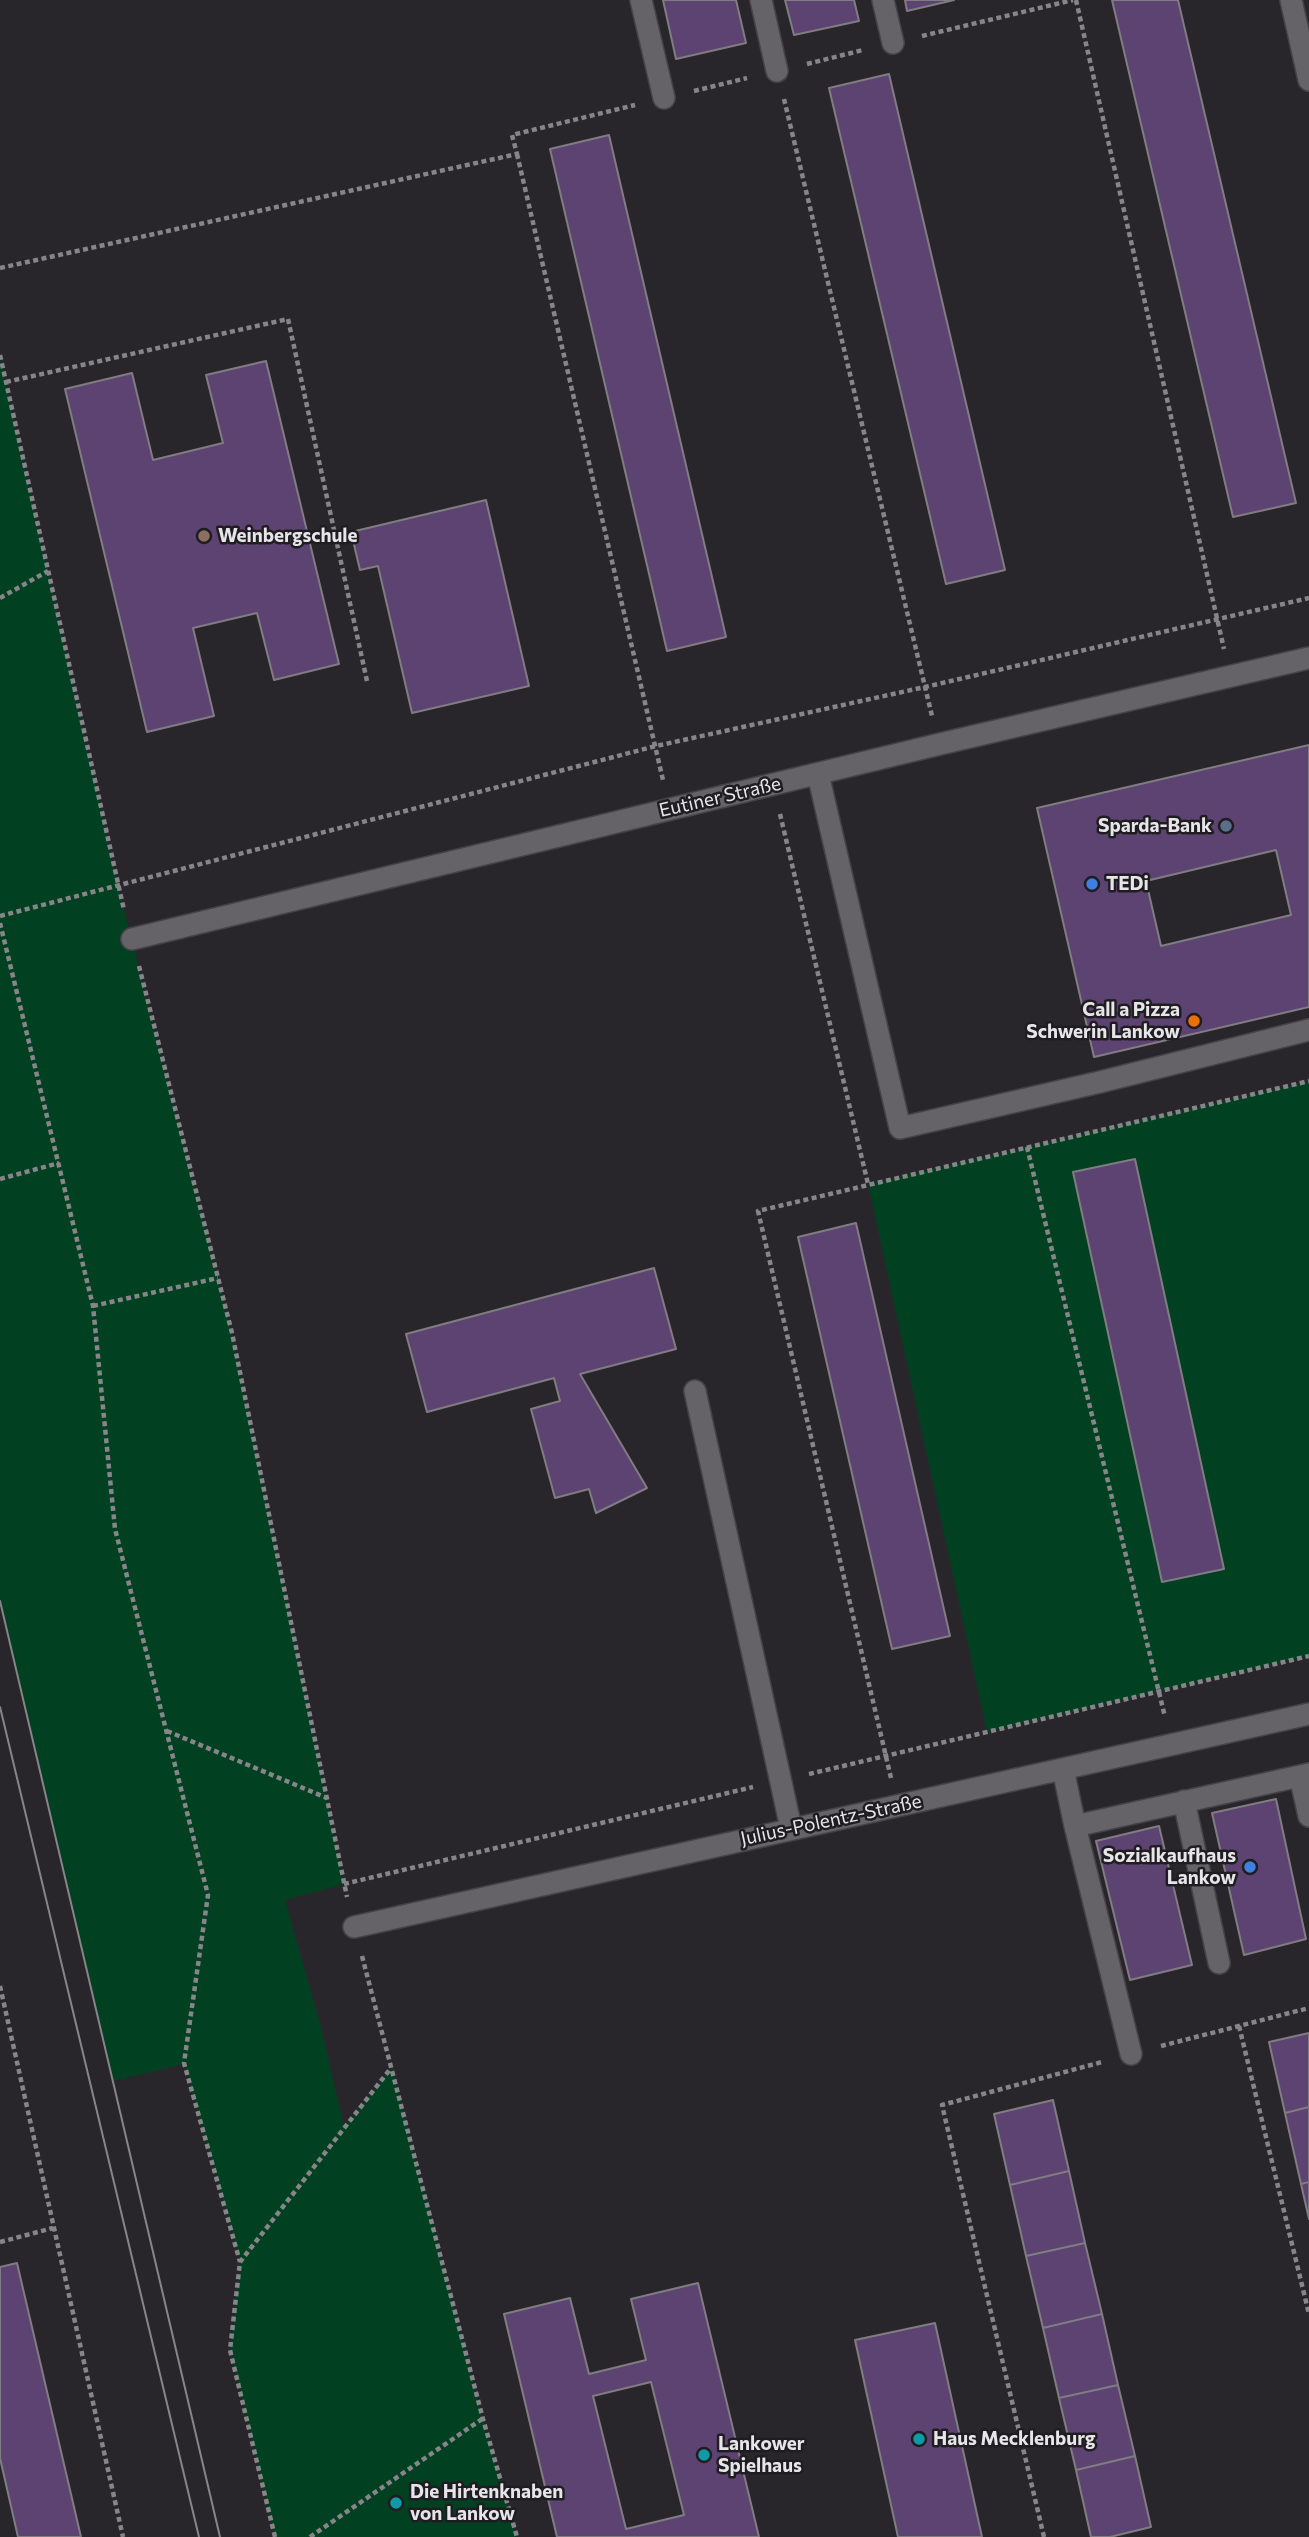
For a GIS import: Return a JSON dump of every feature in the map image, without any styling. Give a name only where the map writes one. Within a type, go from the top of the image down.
[{"type":"street","points":[[641,0],[664,98]]},
{"type":"street","points":[[761,0],[777,71]]},
{"type":"street","points":[[883,0],[893,43]]},
{"type":"street","points":[[1291,0],[1309,80]]},
{"type":"street","name":"Eutiner Straße","points":[[132,939],[1309,658]]},
{"type":"street","points":[[818,774],[900,1128],[1309,1030]]},
{"type":"street","points":[[695,1391],[791,1828]]},
{"type":"street","name":"Julius-Polentz-Straße","points":[[354,1927],[1309,1714]]},
{"type":"street","points":[[1063,1769],[1131,2054]]},
{"type":"street","points":[[1075,1826],[1304,1775],[1309,1815]]},
{"type":"street","points":[[1184,1801],[1219,1963]]},
{"type":"path","points":[[668,809],[656,746],[512,135],[1075,0],[1231,677]]},
{"type":"path","points":[[777,71],[940,744]]},
{"type":"path","points":[[0,268],[517,154]]},
{"type":"path","points":[[6,383],[288,319],[367,681]]},
{"type":"path","points":[[0,355],[118,887],[232,1333],[354,1927],[483,2419],[517,2537]]},
{"type":"path","points":[[0,598],[48,571]]},
{"type":"path","points":[[0,916],[656,746],[925,687],[1309,597]]},
{"type":"path","points":[[773,785],[868,1184]]},
{"type":"path","points":[[0,923],[93,1306],[116,1529],[208,1895],[184,2063],[240,2262],[230,2350],[275,2537]]},
{"type":"path","points":[[898,1806],[758,1211],[1309,1081]]},
{"type":"path","points":[[1027,1146],[1172,1745]]},
{"type":"path","points":[[0,1179],[59,1163]]},
{"type":"path","points":[[93,1306],[218,1279]]},
{"type":"path","points":[[344,1884],[1309,1656]]},
{"type":"path","points":[[167,1731],[328,1799]]},
{"type":"path","points":[[0,1986],[124,2537]]},
{"type":"path","points":[[1044,2537],[943,2105],[1309,2008]]},
{"type":"path","points":[[1238,2026],[1309,2314]]},
{"type":"path","points":[[240,2262],[392,2067]]},
{"type":"path","points":[[0,2242],[53,2228]]},
{"type":"path","points":[[310,2537],[483,2419]]},
{"type":"green space","points":[[0,356],[118,886],[232,1333],[344,1884],[285,1900],[320,2023],[344,2127],[392,2067],[483,2419],[517,2537],[275,2537],[230,2350],[240,2262],[184,2064],[113,2081],[0,1601]]},
{"type":"green space","points":[[1309,1081],[1309,1656],[987,1732],[868,1184]]},
{"type":"building","points":[[663,0],[736,0],[746,43],[676,59]]},
{"type":"building","points":[[785,0],[854,0],[859,21],[794,35]]},
{"type":"building","points":[[905,0],[954,0],[907,11]]},
{"type":"building","points":[[1112,0],[1178,0],[1296,503],[1233,517]]},
{"type":"building","points":[[889,74],[1005,570],[946,584],[829,88]]},
{"type":"building","points":[[609,135],[726,637],[667,651],[550,149]]},
{"type":"building","name":"Weinbergschule","points":[[266,361],[339,664],[274,680],[257,613],[193,628],[214,716],[147,732],[65,389],[132,373],[153,460],[223,443],[206,375]]},
{"type":"building","points":[[486,500],[529,686],[412,713],[378,566],[360,570],[351,532]]},
{"type":"building","points":[[1309,745],[1309,1007],[1094,1057],[1037,808]],"holes":[[[1276,850],[1291,915],[1161,946],[1146,881]]]},
{"type":"building","points":[[1135,1159],[1224,1569],[1162,1582],[1073,1172]]},
{"type":"building","points":[[856,1223],[950,1636],[892,1649],[798,1237]]},
{"type":"building","points":[[654,1268],[676,1349],[580,1374],[647,1488],[596,1513],[589,1489],[555,1498],[531,1409],[560,1401],[554,1378],[427,1412],[406,1334]]},
{"type":"building","points":[[1276,1799],[1306,1939],[1244,1955],[1212,1813]]},
{"type":"building","points":[[1159,1826],[1192,1965],[1130,1980],[1096,1841]]},
{"type":"building","points":[[1309,2033],[1309,2107],[1285,2113],[1269,2042]]},
{"type":"building","points":[[1053,2100],[1069,2171],[1010,2185],[994,2114]]},
{"type":"building","points":[[1309,2107],[1309,2182],[1301,2184],[1285,2113]]},
{"type":"building","points":[[1069,2171],[1085,2243],[1026,2256],[1010,2185]]},
{"type":"building","points":[[1309,2182],[1309,2219],[1301,2184]]},
{"type":"building","points":[[1085,2243],[1102,2314],[1043,2328],[1026,2256]]},
{"type":"building","points":[[17,2263],[81,2537],[18,2537],[0,2458],[0,2267]]},
{"type":"building","name":"Lankower Spielhaus","points":[[698,2283],[759,2537],[557,2537],[504,2314],[570,2298],[589,2374],[646,2360],[631,2299]],"holes":[[[651,2382],[684,2515],[626,2529],[593,2396]]]},
{"type":"building","points":[[1102,2314],[1118,2385],[1059,2398],[1043,2328]]},
{"type":"building","name":"Haus Mecklenburg","points":[[935,2323],[982,2537],[898,2537],[855,2340]]},
{"type":"building","points":[[1118,2385],[1135,2456],[1076,2470],[1059,2398]]},
{"type":"building","points":[[1135,2456],[1151,2527],[1110,2537],[1091,2537],[1076,2470]]},
{"type":"tram line","points":[[0,1601],[220,2537]]},
{"type":"tram line","points":[[0,1707],[199,2537]]},
{"type":"place","name":"Weinbergschule","points":[[204,536]]},
{"type":"place","name":"Sparda-Bank","points":[[1226,826]]},
{"type":"place","name":"TEDi","points":[[1092,884]]},
{"type":"place","name":"Call a Pizza Schwerin Lankow","points":[[1194,1021]]},
{"type":"place","name":"Sozialkaufhaus Lankow","points":[[1250,1867]]},
{"type":"place","name":"Haus Mecklenburg","points":[[919,2439]]},
{"type":"place","name":"Lankower Spielhaus","points":[[704,2455]]},
{"type":"place","name":"Die Hirtenknaben von Lankow","points":[[396,2503]]}]
